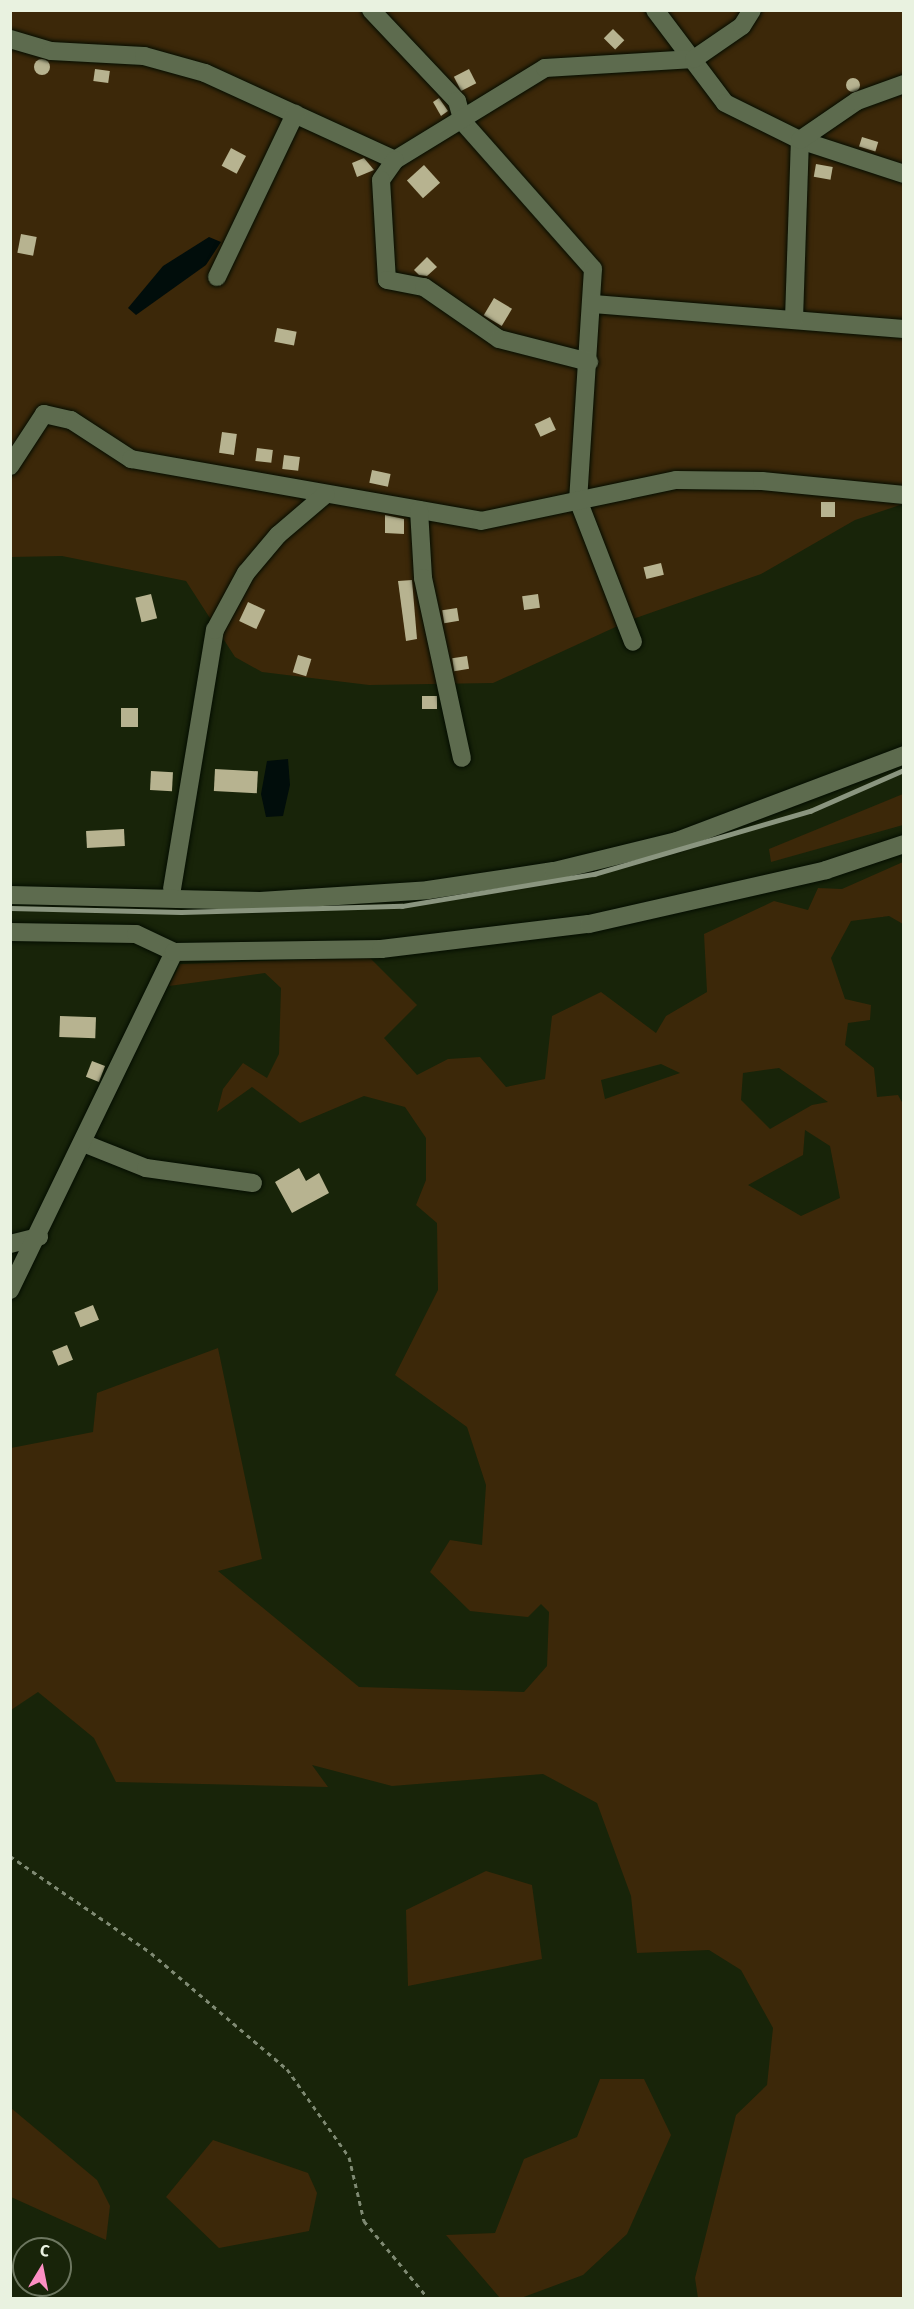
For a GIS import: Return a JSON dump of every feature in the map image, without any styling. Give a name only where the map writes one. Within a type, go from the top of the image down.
[{"type":"street","points":[[371,10],[457,101],[463,122],[593,269],[593,304],[578,500],[633,642]]},
{"type":"street","points":[[655,10],[725,103],[800,140],[903,174]]},
{"type":"street","points":[[589,362],[499,339],[424,286],[387,280],[381,180],[395,160],[463,122],[545,68],[694,59],[742,26],[752,10]]},
{"type":"street","points":[[10,39],[51,51],[144,56],[205,73],[395,160]]},
{"type":"street","points":[[800,140],[857,101],[903,84]]},
{"type":"street","points":[[217,277],[295,114]]},
{"type":"street","points":[[794,319],[800,140]]},
{"type":"street","points":[[593,304],[903,329]]},
{"type":"street","points":[[10,466],[44,414],[71,420],[130,459],[481,521],[675,480],[762,481],[903,495]]},
{"type":"street","points":[[172,889],[215,630],[246,573],[278,535],[326,494]]},
{"type":"street","points":[[419,510],[423,578],[462,758]]},
{"type":"street","points":[[10,895],[260,901],[428,890],[543,872],[677,841],[903,755]]},
{"type":"street","points":[[10,932],[136,934],[174,952],[381,949],[589,924],[826,870],[903,844]]},
{"type":"street","points":[[10,1290],[39,1237],[174,952]]},
{"type":"street","points":[[83,1143],[146,1168],[253,1183]]},
{"type":"street","points":[[10,1244],[39,1237]]},
{"type":"path","points":[[10,1856],[151,1953],[287,2069],[349,2157],[364,2221],[428,2298]]},
{"type":"shaded area","points":[[10,11],[903,11],[903,504],[855,520],[761,574],[633,619],[493,683],[369,685],[262,672],[235,657],[186,581],[62,556],[11,557]]},
{"type":"shaded area","points":[[209,237],[221,242],[206,265],[136,315],[128,308],[163,266]]},
{"type":"shaded area","points":[[288,759],[290,785],[283,816],[266,817],[261,794],[267,761]]},
{"type":"shaded area","points":[[903,794],[903,825],[771,862],[769,849]]},
{"type":"shaded area","points":[[903,862],[903,924],[889,916],[851,921],[831,958],[845,999],[871,1005],[870,1020],[848,1023],[845,1045],[874,1068],[877,1097],[898,1095],[903,1104],[903,2298],[698,2298],[695,2278],[736,2115],[767,2085],[773,2028],[741,1970],[709,1950],[637,1953],[631,1896],[597,1803],[543,1774],[392,1786],[312,1765],[328,1787],[116,1782],[94,1738],[38,1692],[11,1710],[11,1448],[93,1432],[97,1393],[218,1348],[262,1559],[218,1571],[359,1687],[524,1692],[547,1666],[549,1612],[541,1604],[528,1617],[470,1611],[430,1572],[450,1540],[482,1545],[486,1485],[467,1427],[395,1375],[438,1290],[437,1223],[416,1205],[426,1180],[426,1138],[405,1107],[364,1096],[300,1123],[252,1087],[217,1112],[223,1089],[243,1063],[267,1078],[279,1054],[281,988],[265,973],[169,986],[180,964],[369,957],[417,1005],[384,1038],[417,1075],[448,1059],[480,1057],[506,1087],[545,1079],[552,1016],[601,992],[656,1033],[666,1016],[707,992],[704,934],[774,901],[808,910],[818,888],[842,889]],"holes":[[[661,1064],[680,1073],[605,1099],[601,1080]],[[779,1068],[828,1102],[812,1105],[770,1129],[741,1100],[743,1073]],[[805,1130],[830,1146],[840,1198],[801,1216],[748,1185],[803,1155]]]},
{"type":"shaded area","points":[[486,1871],[532,1885],[542,1959],[408,1986],[406,1910]]},
{"type":"shaded area","points":[[600,2079],[644,2079],[671,2135],[627,2234],[583,2275],[521,2298],[500,2298],[446,2235],[495,2233],[524,2159],[577,2137]]},
{"type":"shaded area","points":[[11,2108],[97,2180],[110,2206],[106,2240],[11,2197]]},
{"type":"shaded area","points":[[213,2140],[308,2173],[317,2193],[309,2231],[219,2248],[166,2197]]},
{"type":"building","points":[[613,29],[624,40],[615,50],[604,38]]},
{"type":"building","points":[[39,59],[45,59],[50,67],[48,73],[39,75],[34,70],[34,64]]},
{"type":"building","points":[[95,69],[110,71],[108,83],[93,81]]},
{"type":"building","points":[[469,69],[476,83],[461,91],[454,77]]},
{"type":"building","points":[[853,78],[858,80],[860,85],[858,90],[853,92],[848,90],[846,85],[848,80]]},
{"type":"building","points":[[439,98],[448,111],[441,116],[433,102]]},
{"type":"building","points":[[862,137],[878,142],[875,152],[859,147]]},
{"type":"building","points":[[231,148],[246,156],[237,174],[222,166]]},
{"type":"building","points":[[364,158],[374,170],[357,177],[352,163]]},
{"type":"building","points":[[816,164],[833,167],[830,180],[814,177]]},
{"type":"building","points":[[424,165],[440,183],[423,198],[407,180]]},
{"type":"building","points":[[21,234],[37,237],[33,256],[17,253]]},
{"type":"building","points":[[427,257],[437,267],[427,276],[419,275],[414,270]]},
{"type":"building","points":[[494,298],[512,309],[502,326],[484,315]]},
{"type":"building","points":[[277,328],[297,332],[294,346],[274,342]]},
{"type":"building","points":[[550,417],[556,430],[541,437],[535,424]]},
{"type":"building","points":[[222,432],[237,434],[234,455],[219,453]]},
{"type":"building","points":[[257,448],[273,450],[271,463],[255,461]]},
{"type":"building","points":[[284,455],[300,457],[298,471],[282,469]]},
{"type":"building","points":[[372,470],[391,474],[388,487],[369,483]]},
{"type":"building","points":[[821,502],[835,502],[835,517],[821,517]]},
{"type":"building","points":[[385,515],[404,519],[404,534],[385,533]]},
{"type":"building","points":[[661,563],[664,575],[646,579],[644,567]]},
{"type":"building","points":[[412,580],[417,639],[406,641],[398,581]]},
{"type":"building","points":[[151,594],[157,618],[142,622],[135,598]]},
{"type":"building","points":[[538,594],[540,608],[524,610],[522,596]]},
{"type":"building","points":[[248,602],[265,610],[256,629],[239,621]]},
{"type":"building","points":[[457,608],[459,621],[444,623],[442,610]]},
{"type":"building","points":[[298,655],[311,659],[306,676],[293,672]]},
{"type":"building","points":[[467,656],[469,669],[454,671],[452,658]]},
{"type":"building","points":[[422,696],[437,696],[437,709],[422,709]]},
{"type":"building","points":[[121,708],[138,708],[138,727],[121,727]]},
{"type":"building","points":[[215,769],[258,771],[257,793],[214,791]]},
{"type":"building","points":[[151,771],[173,772],[172,791],[150,790]]},
{"type":"building","points":[[124,829],[125,846],[87,848],[86,831]]},
{"type":"building","points":[[60,1016],[96,1017],[95,1038],[59,1037]]},
{"type":"building","points":[[92,1061],[105,1066],[99,1082],[86,1077]]},
{"type":"building","points":[[299,1168],[306,1181],[319,1173],[329,1193],[292,1213],[275,1182]]},
{"type":"building","points":[[93,1305],[99,1320],[80,1327],[74,1312]]},
{"type":"building","points":[[67,1345],[73,1360],[58,1366],[52,1351]]},
{"type":"railway","points":[[10,908],[181,912],[402,906],[594,874],[810,811],[904,770]]}]
